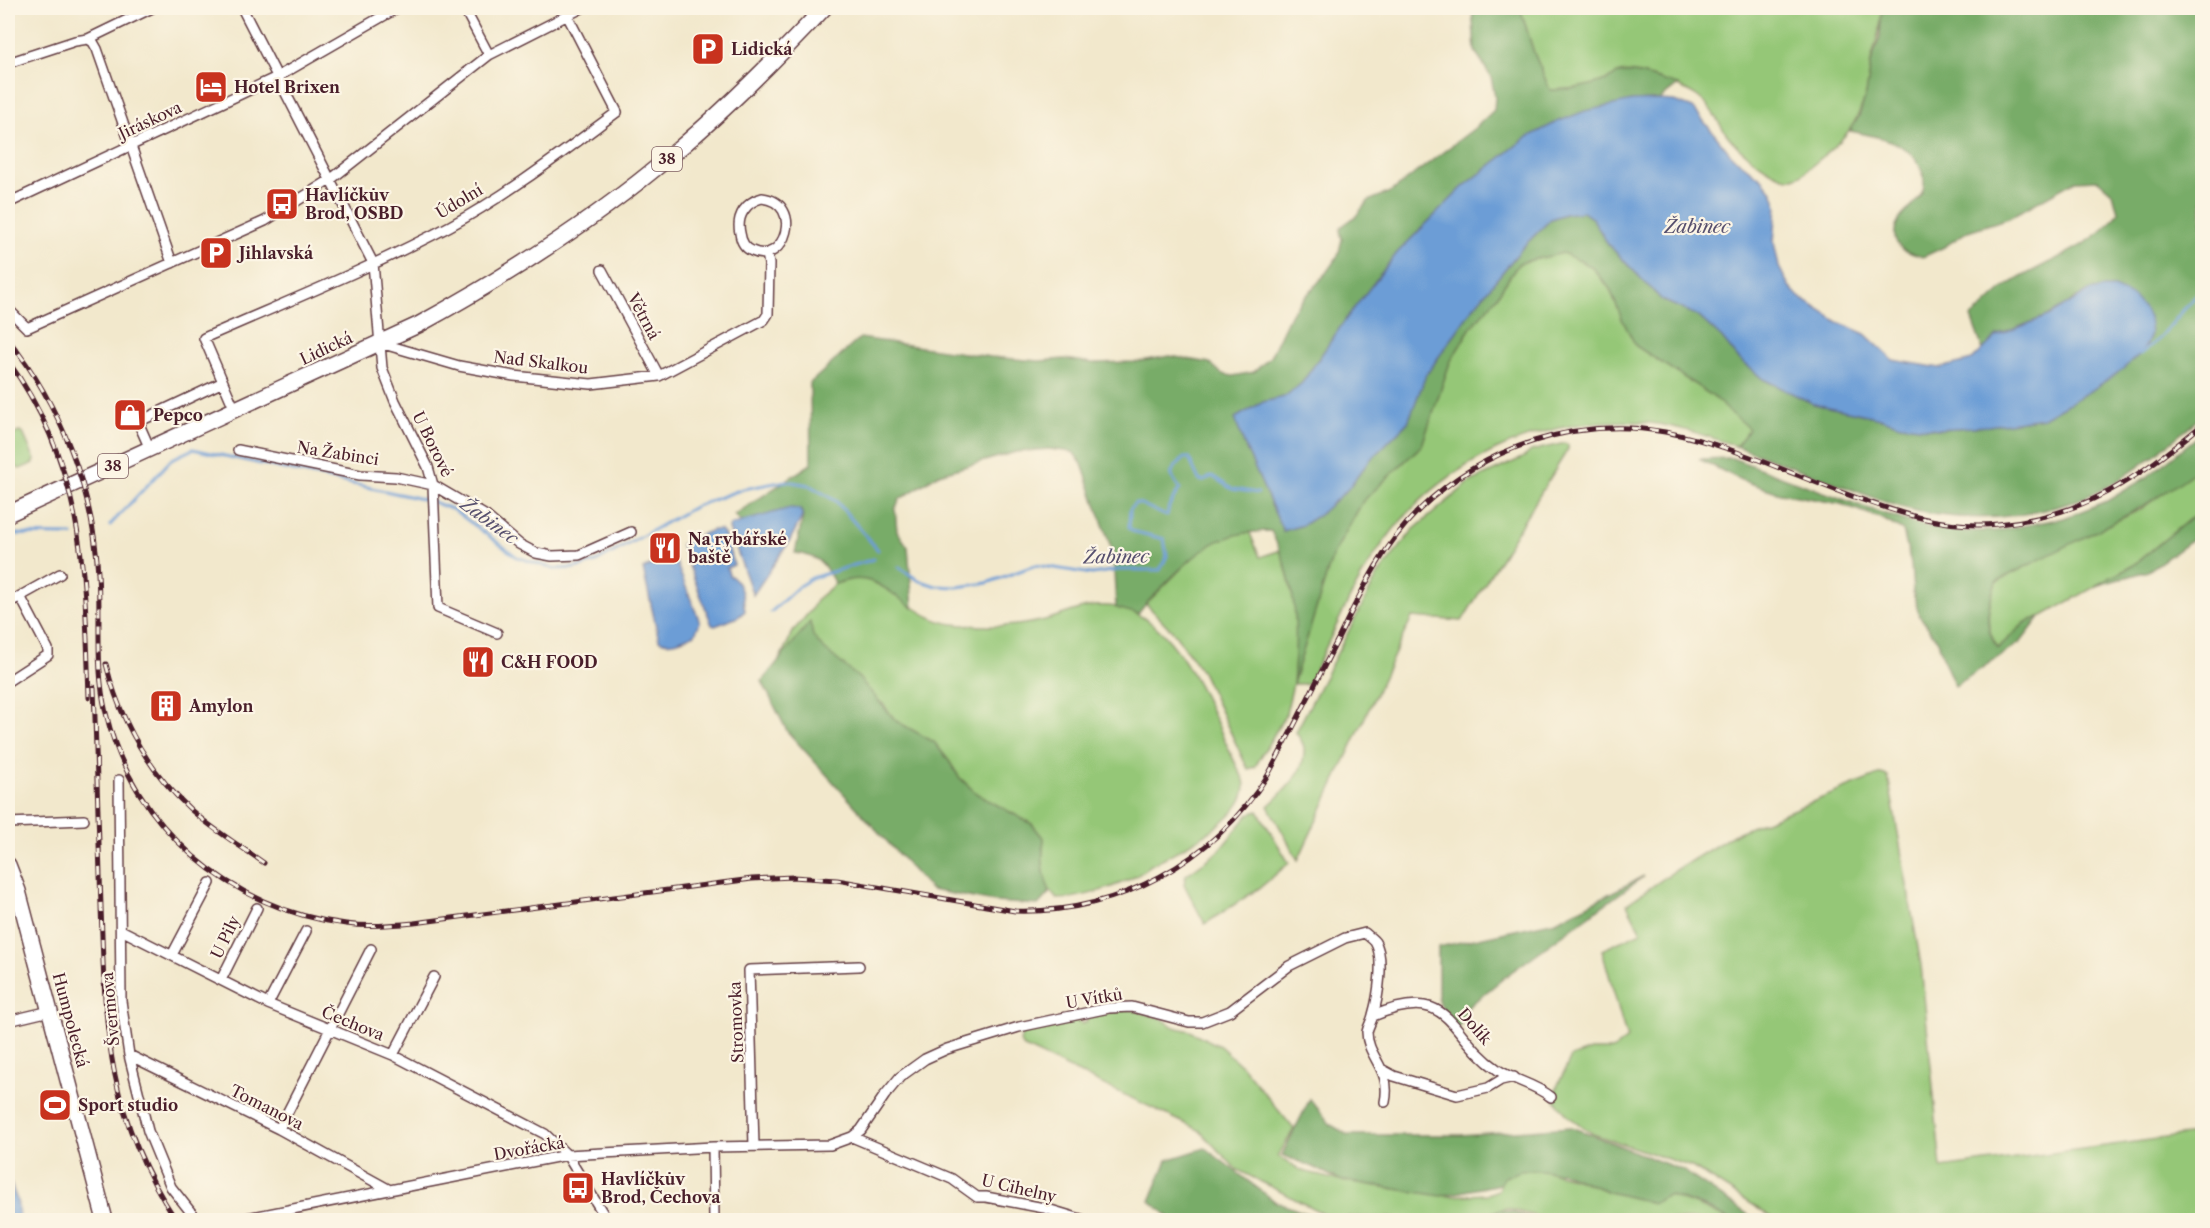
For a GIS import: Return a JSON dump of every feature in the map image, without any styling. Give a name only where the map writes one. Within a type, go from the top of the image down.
[{"type":"main road","name":"Lidická","points":[[8,514],[380,343],[489,285],[592,218],[675,153],[718,115],[824,8]]},
{"type":"main road","name":"Humpolecká","points":[[8,865],[18,891],[105,1221]]},
{"type":"street","points":[[8,63],[75,41],[88,39],[152,8]]},
{"type":"street","points":[[242,8],[373,264]]},
{"type":"street","name":"Jiráskova","points":[[8,203],[277,77],[397,8]]},
{"type":"street","points":[[464,8],[489,55]]},
{"type":"street","points":[[8,309],[27,328],[258,225],[330,180],[489,55],[582,8]]},
{"type":"street","name":"Údolní","points":[[223,382],[204,338],[373,264],[461,219],[532,174],[617,112],[567,15]]},
{"type":"street","points":[[88,39],[97,49],[172,263]]},
{"type":"street","points":[[762,198],[777,202],[787,222],[783,240],[775,250],[767,254],[754,252],[747,248],[742,242],[739,226],[743,210],[748,204],[762,198]]},
{"type":"street","name":"Nad Skalkou","points":[[380,343],[459,366],[514,376],[591,384],[659,376],[764,320],[768,314],[769,264],[767,254]]},
{"type":"street","name":"U Borové","points":[[373,264],[382,368],[395,401],[428,467],[433,485],[486,516],[519,544],[536,553],[552,556],[579,555],[631,532]]},
{"type":"street","name":"Větrná","points":[[602,270],[659,376]]},
{"type":"street","points":[[150,449],[138,422],[223,382],[235,410]]},
{"type":"street","name":"Na Žabinci","points":[[238,450],[360,475],[396,477],[433,485]]},
{"type":"street","points":[[433,485],[438,608],[497,633]]},
{"type":"street","points":[[8,603],[60,573]]},
{"type":"street","points":[[8,681],[48,655],[48,649],[20,596]]},
{"type":"street","name":"Švermova","points":[[119,780],[121,1001],[129,1055],[148,1131],[171,1187],[196,1221]]},
{"type":"street","points":[[8,823],[84,820]]},
{"type":"street","points":[[172,955],[210,883]]},
{"type":"street","name":"U Pily","points":[[221,980],[257,908]]},
{"type":"street","name":"Čechova","points":[[121,930],[268,1004],[393,1055],[545,1134],[567,1155],[607,1221]]},
{"type":"street","points":[[268,1004],[306,931]]},
{"type":"street","name":"U Vítků","points":[[830,1145],[852,1137],[861,1130],[900,1077],[925,1059],[947,1049],[1001,1032],[1109,1008],[1132,1007],[1189,1022],[1202,1022],[1230,1011],[1289,966],[1345,938],[1365,933],[1376,942],[1381,966],[1373,1016]]},
{"type":"street","points":[[279,1129],[371,949]]},
{"type":"street","name":"Stromovka","points":[[754,1146],[749,970],[860,966]]},
{"type":"street","points":[[393,1055],[434,977]]},
{"type":"street","name":"Dolík","points":[[1373,1016],[1398,1007],[1429,1006],[1445,1014],[1478,1054],[1500,1071],[1539,1088],[1551,1097]]},
{"type":"street","points":[[8,1021],[50,1011]]},
{"type":"street","points":[[1373,1016],[1368,1029],[1368,1041],[1383,1070],[1387,1092],[1385,1102]]},
{"type":"street","name":"Tomanova","points":[[129,1055],[279,1129],[388,1190]]},
{"type":"street","points":[[1383,1070],[1394,1076],[1457,1095],[1488,1088],[1501,1080],[1516,1077]]},
{"type":"street","name":"U Cihelny","points":[[852,1137],[952,1179],[977,1197],[1044,1208],[1084,1221]]},
{"type":"street","name":"Dvořácká","points":[[237,1221],[567,1155],[713,1147],[830,1145]]},
{"type":"street","points":[[713,1147],[714,1221]]},
{"type":"green space","points":[[1472,8],[1520,8],[1534,53],[1550,90],[1585,86],[1623,73],[1644,75],[1678,85],[1659,100],[1632,101],[1526,138],[1463,187],[1397,253],[1348,316],[1302,383],[1284,397],[1263,402],[1235,418],[1244,444],[1283,531],[1303,525],[1319,515],[1347,490],[1369,461],[1408,422],[1426,375],[1473,308],[1523,247],[1551,219],[1565,214],[1583,212],[1593,219],[1608,244],[1662,300],[1698,316],[1722,338],[1738,358],[1763,379],[1814,404],[1876,417],[1901,425],[1939,429],[1988,426],[2043,418],[2095,388],[2141,353],[2147,344],[2076,297],[2049,315],[1997,336],[1983,350],[1971,317],[2007,286],[2083,244],[2109,224],[2118,212],[2113,193],[2098,180],[2075,181],[2009,218],[1968,231],[1944,247],[1923,257],[1905,251],[1896,242],[1897,223],[1916,202],[1923,190],[1922,170],[1908,151],[1891,141],[1850,131],[1859,116],[1866,94],[1871,63],[1880,36],[1882,8],[2202,8],[2202,416],[2129,473],[2103,489],[2064,505],[2022,514],[1980,518],[1938,515],[1914,510],[1878,499],[1736,446],[1749,429],[1711,395],[1636,346],[1610,289],[1591,266],[1563,253],[1519,263],[1493,302],[1471,327],[1450,362],[1422,445],[1363,501],[1332,557],[1293,684],[1294,606],[1287,569],[1271,531],[1228,537],[1206,548],[1173,576],[1138,614],[1116,608],[1113,553],[1082,464],[1073,452],[1049,449],[1016,452],[939,474],[900,499],[895,509],[897,531],[908,547],[913,608],[886,588],[868,580],[848,580],[835,584],[820,562],[810,556],[795,553],[803,516],[800,509],[741,522],[734,515],[811,464],[810,383],[860,338],[991,357],[1039,361],[1065,359],[1092,363],[1135,362],[1170,356],[1210,363],[1222,374],[1233,376],[1254,372],[1270,357],[1291,313],[1338,256],[1342,239],[1341,227],[1356,216],[1368,201],[1392,191],[1476,127],[1494,110],[1495,97],[1491,77],[1475,51]]},
{"type":"green space","points":[[1520,8],[1882,8],[1867,90],[1855,121],[1832,149],[1801,175],[1792,178],[1767,169],[1748,156],[1728,136],[1703,101],[1672,84],[1627,72],[1587,86],[1550,90],[1534,53]]},
{"type":"green space","points":[[1563,253],[1591,266],[1610,289],[1636,346],[1711,395],[1750,429],[1736,446],[1688,431],[1651,423],[1602,422],[1565,427],[1495,450],[1463,468],[1433,490],[1383,543],[1352,594],[1308,684],[1293,684],[1286,714],[1255,767],[1248,769],[1202,672],[1175,634],[1146,604],[1199,551],[1222,538],[1249,531],[1260,557],[1281,550],[1296,616],[1294,680],[1332,557],[1363,501],[1422,445],[1450,362],[1471,327],[1493,302],[1519,263]]},
{"type":"green space","points":[[19,432],[23,433],[35,460],[34,463],[20,469],[17,468],[8,447],[8,437]]},
{"type":"green space","points":[[2202,433],[2202,466],[2178,484],[2102,528],[1996,582],[1989,607],[1988,624],[1998,648],[2026,622],[2040,617],[2021,642],[1955,686],[1938,641],[1919,615],[1903,531],[1883,519],[1841,504],[1780,493],[1741,480],[1699,459],[1732,458],[1919,525],[1959,531],[1996,531],[2064,518],[2107,501],[2147,477]]},
{"type":"green space","points":[[1565,443],[1568,449],[1462,621],[1412,617],[1298,860],[1268,806],[1298,774],[1304,758],[1304,747],[1296,732],[1378,575],[1413,530],[1470,482],[1524,457],[1531,451]]},
{"type":"green space","points":[[2202,466],[2202,509],[2132,566],[2043,616],[2026,622],[1998,648],[1990,632],[1988,616],[1996,582],[2139,510]]},
{"type":"green space","points":[[2202,509],[2202,533],[2148,571],[2095,586],[2132,566]]},
{"type":"green space","points":[[856,578],[882,586],[927,616],[953,624],[1019,625],[1046,620],[1088,607],[1119,608],[1146,619],[1168,639],[1187,665],[1204,695],[1244,780],[1244,793],[1237,806],[1211,831],[1136,876],[1098,892],[1057,899],[1048,886],[1043,871],[1044,839],[1032,824],[977,794],[959,777],[934,742],[896,721],[882,703],[775,668],[794,630],[817,599],[835,584]]},
{"type":"green space","points":[[810,622],[813,636],[822,647],[859,678],[896,721],[934,742],[959,777],[977,794],[1032,824],[1044,839],[1043,866],[1050,892],[1038,905],[995,902],[931,890],[787,731],[762,681]]},
{"type":"green space","points":[[1881,774],[1888,776],[1921,965],[1941,1168],[2202,1133],[2202,1220],[1776,1220],[1692,1167],[1593,1134],[1568,1116],[1555,1100],[1556,1089],[1571,1057],[1591,1050],[1613,1050],[1627,1039],[1602,950],[1641,932],[1627,904],[1673,872],[1738,832]]},
{"type":"green space","points":[[1258,811],[1289,863],[1261,887],[1205,924],[1184,884],[1186,875],[1218,852],[1249,814]]},
{"type":"green space","points":[[1644,876],[1510,973],[1468,1007],[1457,1033],[1438,1001],[1438,947],[1556,921]]},
{"type":"green space","points":[[1130,1009],[1161,1018],[1174,1027],[1190,1031],[1220,1046],[1242,1066],[1294,1129],[1278,1156],[1300,1170],[1328,1178],[1447,1196],[1488,1194],[1498,1190],[1503,1178],[1518,1170],[1543,1170],[1576,1179],[1609,1192],[1654,1203],[1667,1195],[1730,1220],[1550,1220],[1505,1208],[1476,1220],[1402,1220],[1338,1217],[1324,1214],[1236,1169],[1199,1130],[1022,1046],[1020,1042],[1022,1034],[1029,1030],[1076,1018],[1082,1024],[1087,1021],[1087,1016]]},
{"type":"green space","points":[[1310,1099],[1331,1125],[1348,1135],[1461,1135],[1571,1127],[1682,1170],[1756,1220],[1730,1220],[1705,1207],[1668,1195],[1654,1203],[1609,1192],[1561,1172],[1544,1170],[1522,1171],[1503,1178],[1500,1184],[1441,1196],[1340,1180],[1282,1155]]},
{"type":"green space","points":[[1205,1148],[1276,1202],[1324,1220],[1173,1220],[1150,1201],[1167,1160]]},
{"type":"green space","points":[[1500,1209],[1539,1220],[1476,1220]]},
{"type":"water","name":"Žabinec","points":[[1632,101],[1674,101],[1693,108],[1733,157],[1762,179],[1772,191],[1777,205],[1774,242],[1779,267],[1789,286],[1799,297],[1838,322],[1865,334],[1893,360],[1940,368],[1972,360],[1997,336],[2050,315],[2089,291],[2103,288],[2114,288],[2134,297],[2145,310],[2149,318],[2151,334],[2147,344],[2141,353],[2123,369],[2043,418],[1988,426],[1939,429],[1901,425],[1876,417],[1814,404],[1763,379],[1738,358],[1722,338],[1698,316],[1662,300],[1608,244],[1593,219],[1583,212],[1565,214],[1551,219],[1523,247],[1473,308],[1426,375],[1408,422],[1369,461],[1347,490],[1319,515],[1303,525],[1283,531],[1244,444],[1235,418],[1263,402],[1284,397],[1302,383],[1348,316],[1397,253],[1463,187],[1526,138],[1585,111]]},
{"type":"water","points":[[790,508],[799,509],[802,517],[789,542],[753,595],[729,529],[730,525]]},
{"type":"water","points":[[713,530],[720,530],[724,534],[734,565],[727,568],[729,575],[737,581],[745,611],[738,617],[715,626],[712,625],[681,545],[685,541]]},
{"type":"water","points":[[673,555],[700,622],[695,634],[668,643],[659,640],[643,569]]},
{"type":"water","points":[[8,1177],[17,1200],[20,1220],[8,1220]]},
{"type":"waterway","name":"Žabinec","points":[[2140,354],[2160,338],[2202,288]]},
{"type":"waterway","name":"Žabinec","points":[[110,525],[172,459],[193,449],[431,501],[454,510],[517,557],[554,569],[575,568],[596,562],[696,506],[743,489],[786,481],[809,485],[836,501],[878,550]]},
{"type":"waterway","name":"Žabinec","points":[[899,567],[918,580],[936,586],[957,587],[987,583],[1036,565],[1092,574],[1118,570],[1160,570],[1167,556],[1164,539],[1132,531],[1129,528],[1130,509],[1135,503],[1167,515],[1169,506],[1180,488],[1173,479],[1172,472],[1184,458],[1189,458],[1199,480],[1204,481],[1212,476],[1232,489],[1258,493]]},
{"type":"waterway","name":"Žabinec","points":[[8,534],[72,535]]},
{"type":"waterway","points":[[771,612],[799,586],[812,578],[874,559]]},
{"type":"railway","points":[[8,339],[27,364],[58,419],[81,479],[95,541],[99,590],[99,661],[106,713],[119,754],[138,792],[163,826],[193,856],[226,881],[264,901],[304,916],[363,925],[414,923],[752,879],[793,877],[837,880],[1015,911],[1053,910],[1090,903],[1126,892],[1159,877],[1191,857],[1220,833],[1246,806],[1268,775],[1363,588],[1394,539],[1406,523],[1445,487],[1502,453],[1534,441],[1566,433],[1632,428],[1665,432],[1730,450],[1894,511],[1935,521],[1977,525],[2029,520],[2058,513],[2084,503],[2132,478],[2202,425]]},
{"type":"railway","points":[[8,361],[33,401],[53,441],[76,522],[82,564],[89,698]]},
{"type":"railway","points":[[106,664],[119,705],[128,724],[161,778],[198,816],[264,863]]},
{"type":"railway","points":[[94,687],[100,879],[108,1031],[114,1069],[135,1143],[153,1181],[176,1220]]},
{"type":"place","name":"Lidická","points":[[708,49]]},
{"type":"place","name":"Hotel Brixen","points":[[211,87]]},
{"type":"place","name":"Havlíčkův Brod, OSBD","points":[[282,204]]},
{"type":"place","name":"Jihlavská","points":[[216,253]]},
{"type":"place","name":"Pepco","points":[[130,415]]},
{"type":"place","name":"Na rybářské baště","points":[[665,548]]},
{"type":"place","name":"C&H FOOD","points":[[478,662]]},
{"type":"place","name":"Amylon","points":[[166,706]]},
{"type":"place","name":"Sport studio","points":[[55,1105]]},
{"type":"place","name":"Havlíčkův Brod, Čechova","points":[[578,1188]]}]
